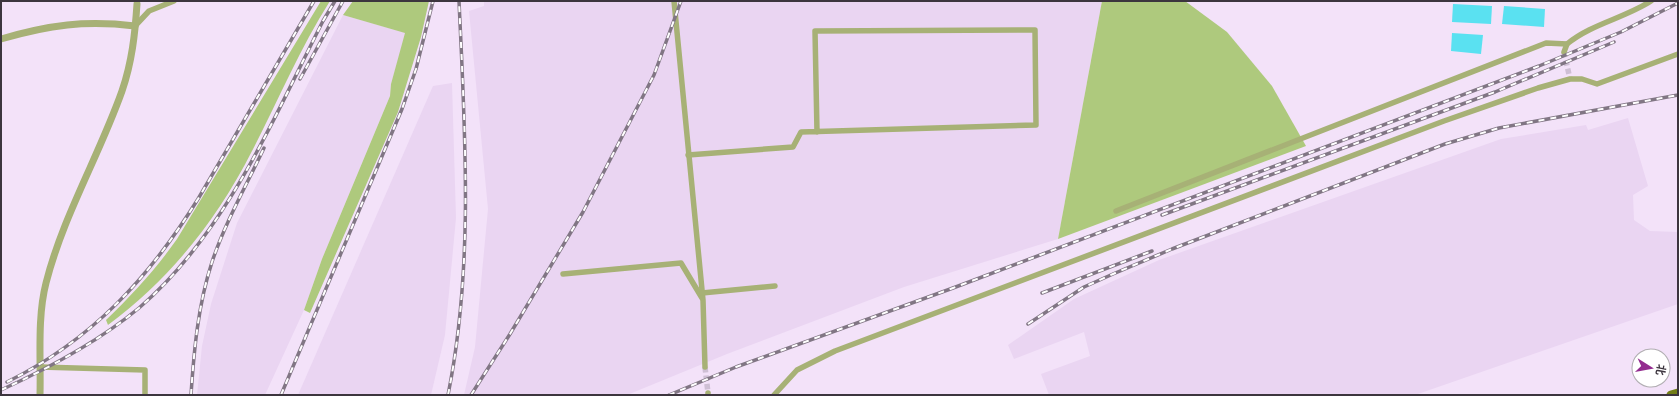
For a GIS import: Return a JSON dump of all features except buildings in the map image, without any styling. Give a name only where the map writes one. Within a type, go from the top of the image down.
[{"type":"main road","points":[[1671,395],[1678,393]]},
{"type":"street","points":[[135,26],[149,11],[174,1]]},
{"type":"street","points":[[674,1],[703,300],[706,367]]},
{"type":"street","points":[[1564,52],[1567,44],[1577,36],[1639,9],[1651,1]]},
{"type":"street","points":[[40,395],[42,316],[46,283],[65,227],[122,91],[134,48],[137,3]]},
{"type":"street","points":[[1,39],[31,30],[69,24],[108,23],[135,26]]},
{"type":"street","points":[[688,155],[793,147],[801,132],[817,132],[1036,125],[1036,30],[815,31],[817,132]]},
{"type":"street","points":[[1116,212],[1546,43],[1567,44]]},
{"type":"street","points":[[774,395],[797,370],[835,351],[1436,124],[1538,88],[1570,79],[1582,79],[1597,84],[1678,54]]},
{"type":"street","points":[[563,274],[681,263],[703,300]]},
{"type":"street","points":[[702,292],[775,286]]},
{"type":"street","points":[[40,368],[145,370],[145,395]]},
{"type":"shaded area","points":[[484,1],[1102,1],[1058,239],[904,287],[727,354],[627,395],[464,395],[475,347],[488,209],[469,11],[484,6]]},
{"type":"shaded area","points":[[343,15],[406,33],[391,84],[390,96],[322,259],[304,310],[265,395],[197,395],[202,346],[211,304],[237,223]]},
{"type":"shaded area","points":[[452,83],[456,218],[445,335],[431,395],[298,395],[433,86]]},
{"type":"shaded area","points":[[1628,118],[1648,186],[1633,195],[1634,220],[1650,231],[1678,232],[1678,304],[1415,395],[1049,395],[1041,374],[1090,356],[1084,332],[1014,359],[1008,345],[1074,299],[1159,260],[1501,139],[1586,125],[1588,130]]},
{"type":"green space","points":[[321,1],[330,1],[299,56],[252,151],[223,201],[190,247],[172,268],[131,307],[108,325],[106,320],[144,281],[177,239]]},
{"type":"green space","points":[[353,1],[429,1],[421,37],[398,112],[310,313],[304,310],[322,259],[390,96],[391,84],[405,33],[343,15]]},
{"type":"green space","points":[[1102,1],[1185,1],[1227,32],[1272,86],[1306,146],[1058,239]]},
{"type":"water","points":[[1453,4],[1492,6],[1491,24],[1452,22]]},
{"type":"water","points":[[1504,6],[1545,9],[1544,27],[1502,24]]},
{"type":"water","points":[[1452,33],[1483,35],[1481,54],[1451,51]]},
{"type":"tunnel","points":[[1564,52],[1570,79]]},
{"type":"tunnel","points":[[705,367],[708,393]]},
{"type":"railway","points":[[7,382],[66,347],[92,326],[138,281],[159,255],[198,199],[314,1]]},
{"type":"railway","points":[[1,390],[73,354],[107,332],[139,308],[170,278],[197,246],[222,211],[265,136],[323,21],[335,1]]},
{"type":"railway","points":[[300,79],[343,1]]},
{"type":"railway","points":[[281,395],[402,109],[416,69],[433,1]]},
{"type":"railway","points":[[448,395],[462,297],[466,199],[459,1]]},
{"type":"railway","points":[[471,395],[510,334],[583,212],[654,75],[681,1]]},
{"type":"railway","points":[[669,395],[736,367],[953,288],[1539,66],[1621,32],[1678,3]]},
{"type":"railway","points":[[1162,215],[1495,92],[1614,42]]},
{"type":"railway","points":[[1028,324],[1084,287],[1113,274],[1172,249],[1445,144],[1499,128],[1678,95]]},
{"type":"railway","points":[[191,395],[197,328],[207,278],[223,233],[264,148]]},
{"type":"railway","points":[[1042,293],[1152,251]]}]
